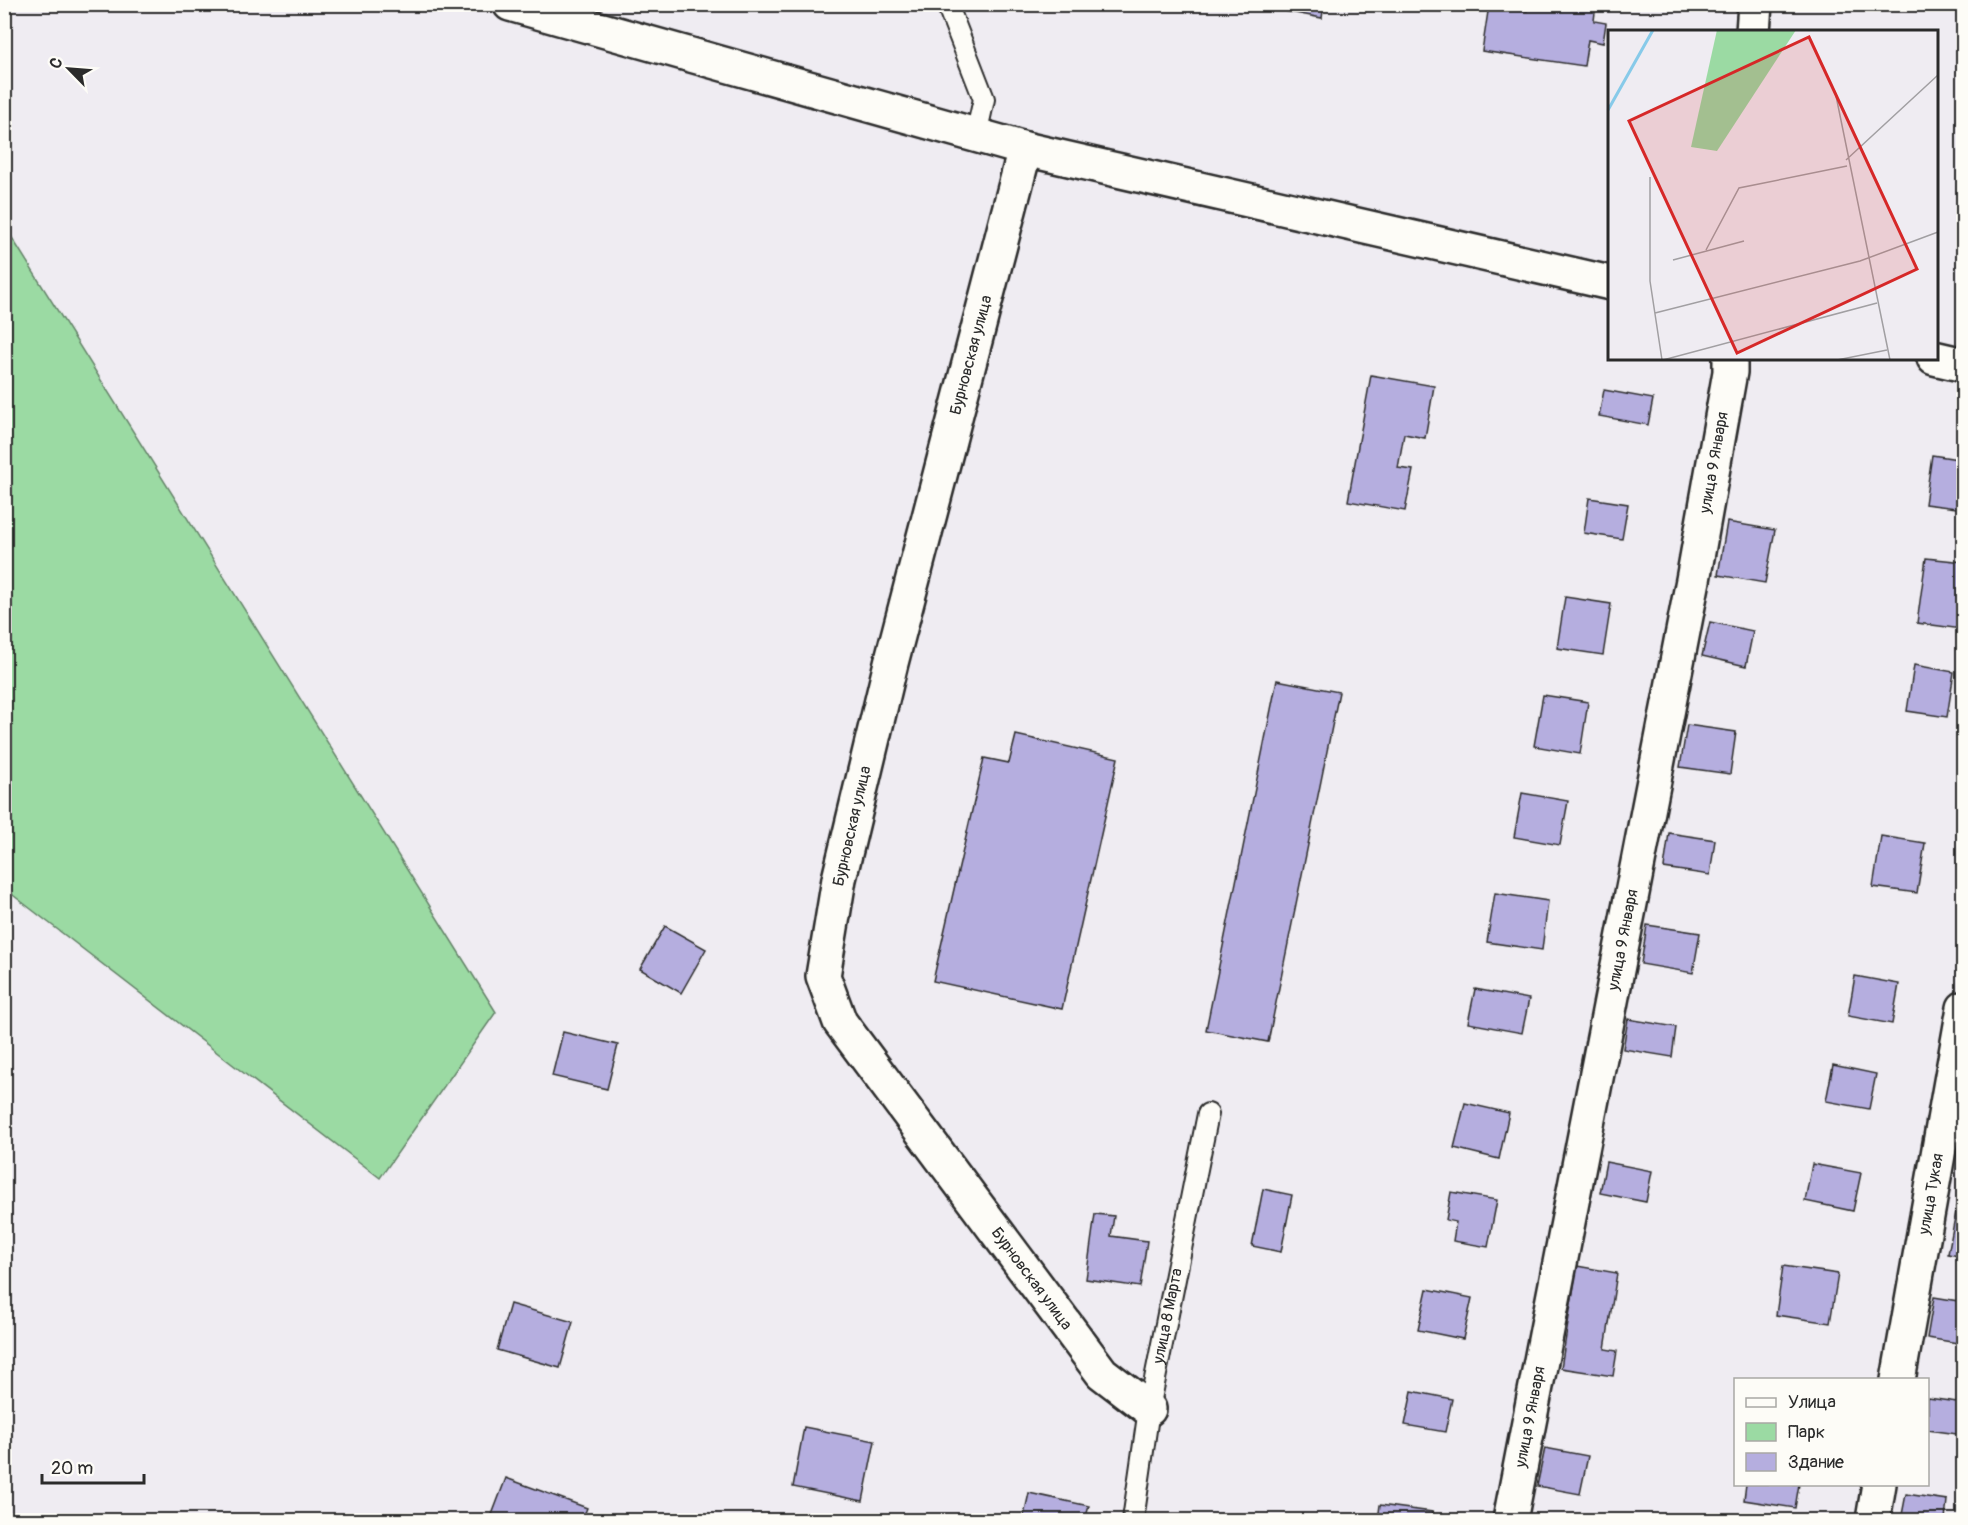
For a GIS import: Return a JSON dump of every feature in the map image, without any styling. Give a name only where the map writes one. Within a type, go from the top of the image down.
[{"type":"street","points":[[510,4],[1025,149],[1608,284]]},
{"type":"street","points":[[1753,30],[1755,4]]},
{"type":"street","name":"Бурновская улица","points":[[1025,149],[885,686],[839,879],[823,975],[840,1022],[1102,1373],[1149,1409]]},
{"type":"street","points":[[1938,359],[1964,365]]},
{"type":"street","name":"улица 9 Января","points":[[1510,1521],[1693,580],[1730,372],[1730,360]]},
{"type":"street","name":"улица Тукая","points":[[1898,1378],[1964,1008]]},
{"type":"street","points":[[1873,1521],[1879,1486]]},
{"type":"lane","points":[[947,4],[984,99],[976,135]]},
{"type":"lane","name":"улица 8 Марта","points":[[1133,1521],[1149,1409],[1208,1114]]},
{"type":"green space","points":[[4,225],[496,1012],[380,1178],[5,889]]},
{"type":"building","points":[[1247,4],[1324,4],[1322,18]]},
{"type":"building","points":[[1528,4],[1596,4],[1594,21],[1606,23],[1603,43],[1588,40],[1584,66],[1482,51],[1489,5],[1527,11]]},
{"type":"building","points":[[1371,375],[1434,386],[1425,438],[1404,434],[1398,468],[1413,470],[1405,511],[1348,501]]},
{"type":"building","points":[[1604,390],[1653,399],[1648,425],[1599,416]]},
{"type":"building","points":[[1932,455],[1964,460],[1964,509],[1925,504]]},
{"type":"building","points":[[1589,498],[1628,504],[1622,539],[1584,533]]},
{"type":"building","points":[[1727,522],[1775,530],[1765,583],[1718,575]]},
{"type":"building","points":[[1926,558],[1964,562],[1962,629],[1917,623]]},
{"type":"building","points":[[1565,597],[1611,604],[1603,655],[1557,648]]},
{"type":"building","points":[[1710,622],[1753,631],[1746,666],[1702,656]]},
{"type":"building","points":[[1914,665],[1954,672],[1947,717],[1907,711]]},
{"type":"building","points":[[1277,680],[1339,692],[1268,1042],[1206,1030]]},
{"type":"building","points":[[1543,695],[1588,702],[1580,754],[1534,746]]},
{"type":"building","points":[[1687,725],[1736,732],[1730,774],[1680,767]]},
{"type":"building","points":[[1016,735],[1118,758],[1062,1009],[933,981],[984,758],[1009,763]]},
{"type":"building","points":[[1522,793],[1568,801],[1560,845],[1514,837]]},
{"type":"building","points":[[1669,833],[1715,840],[1710,875],[1664,868]]},
{"type":"building","points":[[1881,836],[1925,843],[1917,893],[1873,887]]},
{"type":"building","points":[[1495,893],[1548,901],[1542,950],[1487,942]]},
{"type":"building","points":[[1647,925],[1700,933],[1693,973],[1641,964]]},
{"type":"building","points":[[665,926],[706,949],[681,993],[640,969]]},
{"type":"building","points":[[1855,976],[1899,984],[1892,1024],[1848,1016]]},
{"type":"building","points":[[1475,989],[1529,999],[1522,1033],[1468,1023]]},
{"type":"building","points":[[1628,1019],[1676,1027],[1672,1057],[1623,1049]]},
{"type":"building","points":[[563,1032],[618,1045],[607,1089],[552,1076]]},
{"type":"building","points":[[1833,1065],[1876,1074],[1869,1109],[1826,1101]]},
{"type":"building","points":[[1465,1103],[1509,1113],[1499,1159],[1454,1148]]},
{"type":"building","points":[[1606,1162],[1652,1171],[1646,1202],[1600,1193]]},
{"type":"building","points":[[1812,1164],[1861,1173],[1853,1211],[1805,1201]]},
{"type":"building","points":[[1263,1189],[1292,1195],[1281,1252],[1252,1246]]},
{"type":"building","points":[[1451,1192],[1497,1200],[1488,1247],[1453,1241],[1456,1222],[1446,1220]]},
{"type":"building","points":[[1959,1196],[1964,1197],[1964,1257],[1948,1254]]},
{"type":"building","points":[[1095,1214],[1114,1216],[1111,1236],[1147,1241],[1140,1287],[1086,1279]]},
{"type":"building","points":[[1577,1266],[1617,1273],[1605,1349],[1617,1351],[1613,1376],[1561,1368]]},
{"type":"building","points":[[1783,1266],[1838,1274],[1830,1323],[1776,1315]]},
{"type":"building","points":[[1427,1289],[1472,1298],[1463,1339],[1418,1330]]},
{"type":"building","points":[[1934,1297],[1964,1302],[1964,1344],[1927,1338]]},
{"type":"building","points":[[510,1304],[573,1322],[560,1368],[497,1350]]},
{"type":"building","points":[[1412,1391],[1452,1399],[1445,1432],[1405,1425]]},
{"type":"building","points":[[1929,1398],[1964,1403],[1964,1435],[1929,1430]]},
{"type":"building","points":[[804,1427],[875,1441],[863,1501],[793,1487]]},
{"type":"building","points":[[1545,1448],[1588,1456],[1580,1494],[1537,1486]]},
{"type":"building","points":[[506,1478],[587,1508],[582,1520],[490,1520]]},
{"type":"building","points":[[1746,1486],[1799,1486],[1795,1508],[1744,1500]]},
{"type":"building","points":[[1029,1493],[1089,1506],[1085,1520],[1023,1520]]},
{"type":"building","points":[[1906,1494],[1947,1500],[1945,1520],[1901,1520]]},
{"type":"building","points":[[1380,1505],[1432,1512],[1431,1520],[1378,1520]]}]
